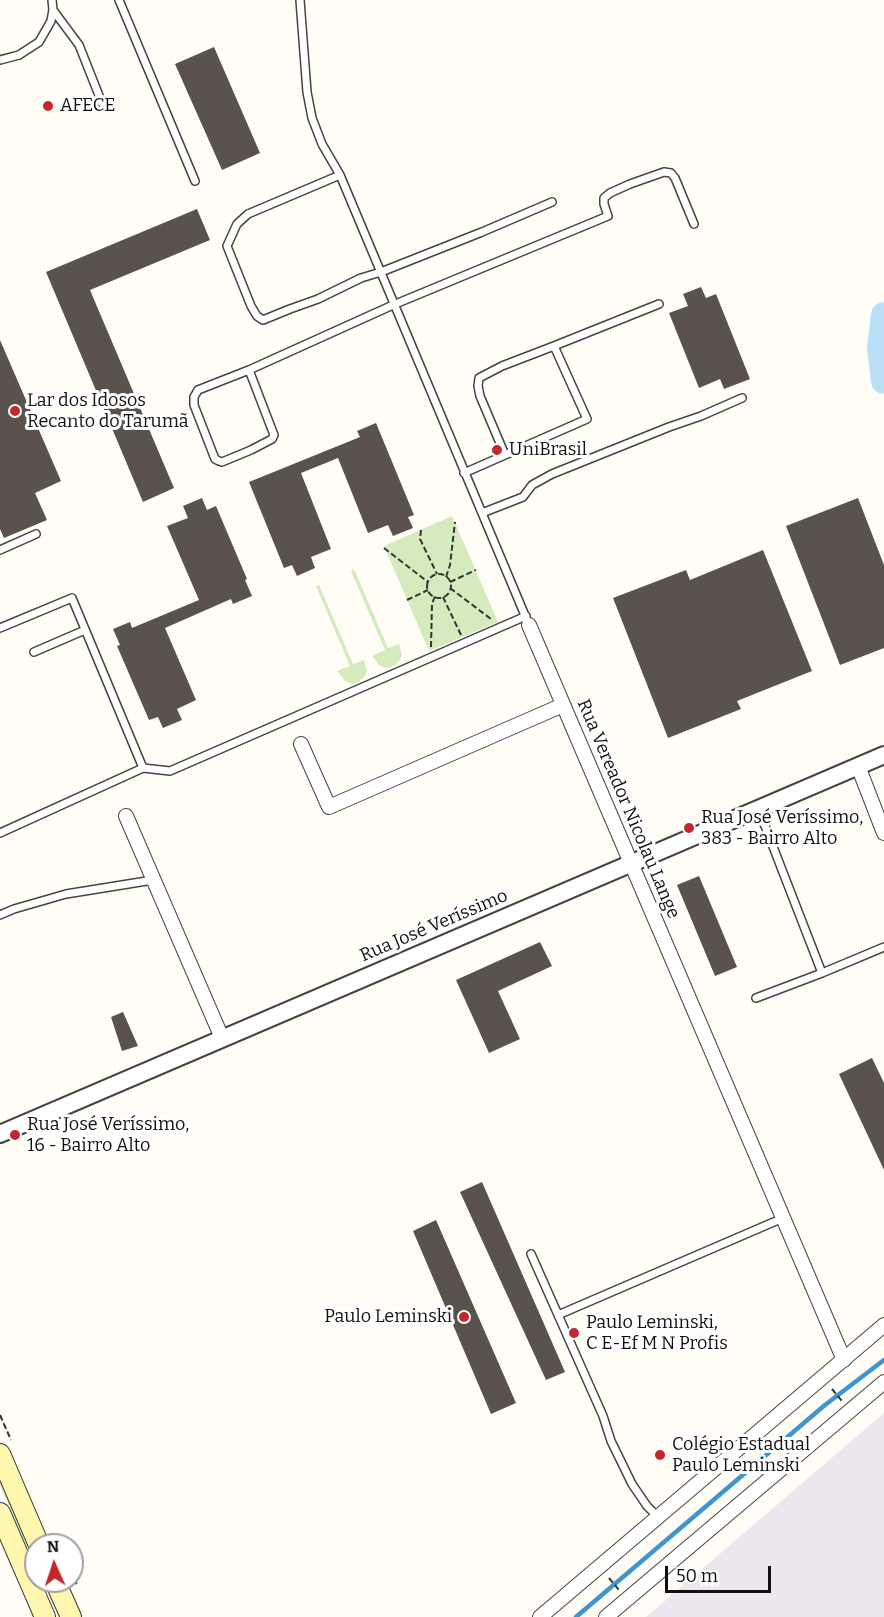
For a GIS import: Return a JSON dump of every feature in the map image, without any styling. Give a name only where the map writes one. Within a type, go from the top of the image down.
[{"type":"main road","points":[[0,1454],[34,1533]]},
{"type":"main road","points":[[0,1513],[45,1617]]},
{"type":"main road","points":[[60,1593],[70,1617]]},
{"type":"street","name":"Rua Vereador Nicolau Lange","points":[[527,621],[844,1360]]},
{"type":"street","points":[[301,744],[329,807],[563,705]]},
{"type":"street","name":"Rua José Veríssimo","points":[[0,1134],[884,755]]},
{"type":"street","points":[[858,766],[884,833]]},
{"type":"street","points":[[126,816],[222,1038]]},
{"type":"street","points":[[540,1617],[884,1326]]},
{"type":"street","points":[[606,1617],[884,1382]]},
{"type":"lane","points":[[0,60],[19,55],[39,42],[51,21],[52,0]]},
{"type":"lane","points":[[119,0],[195,181]]},
{"type":"lane","name":"Rua Vereador Nicolau Lange","points":[[300,0],[306,92],[312,118],[322,144],[340,175],[527,621]]},
{"type":"lane","points":[[53,10],[80,45],[102,103]]},
{"type":"lane","points":[[249,370],[274,435],[272,439],[261,445],[222,462],[215,459],[194,405],[194,397],[198,390],[249,370],[393,305],[608,216],[604,198],[610,193],[664,172],[671,173],[675,178],[694,224]]},
{"type":"lane","points":[[340,175],[248,214],[237,224],[227,246],[251,306],[257,316],[263,320],[361,278],[482,232],[552,202]]},
{"type":"lane","points":[[505,455],[480,396],[479,378],[502,366],[659,304]]},
{"type":"lane","points":[[464,472],[587,420],[554,346]]},
{"type":"lane","points":[[482,513],[523,497],[532,485],[552,474],[742,398]]},
{"type":"lane","points":[[0,550],[36,534]]},
{"type":"lane","points":[[0,628],[72,598],[143,768]]},
{"type":"lane","points":[[0,833],[143,768],[170,771],[527,621]]},
{"type":"lane","points":[[33,652],[86,630]]},
{"type":"lane","points":[[757,809],[822,974]]},
{"type":"lane","points":[[0,915],[66,894],[153,880]]},
{"type":"lane","points":[[756,998],[822,974],[884,947]]},
{"type":"lane","points":[[558,1315],[783,1218]]},
{"type":"lane","points":[[531,1254],[603,1416],[611,1441],[632,1484],[647,1506],[658,1517]]},
{"type":"path","points":[[446,577],[450,565],[455,522]]},
{"type":"path","points":[[421,530],[420,539],[436,574]]},
{"type":"path","points":[[384,548],[428,582]]},
{"type":"path","points":[[450,582],[476,570]]},
{"type":"path","points":[[436,574],[446,577],[450,582],[450,588],[443,597],[435,596],[428,591],[430,577],[436,574]]},
{"type":"path","points":[[450,588],[496,623]]},
{"type":"path","points":[[407,600],[428,591]]},
{"type":"path","points":[[431,651],[432,604],[435,596]]},
{"type":"path","points":[[443,597],[462,638]]},
{"type":"path","points":[[822,1378],[845,1404]]},
{"type":"path","points":[[599,1567],[622,1594]]},
{"type":"shaded area","points":[[884,1413],[884,1617],[646,1617]]},
{"type":"green space","points":[[452,516],[498,622],[429,651],[384,546]]},
{"type":"green space","points":[[354,569],[388,648],[399,644],[402,655],[395,665],[387,668],[380,666],[372,656],[385,650],[351,571]]},
{"type":"green space","points":[[319,585],[353,664],[364,660],[367,671],[360,681],[352,684],[345,681],[337,671],[350,666],[316,586]]},
{"type":"green space","points":[[0,1474],[26,1533],[24,1540],[0,1485]]},
{"type":"building","points":[[214,47],[260,153],[222,170],[175,64]]},
{"type":"building","points":[[197,209],[210,240],[90,290],[174,488],[143,502],[46,272]]},
{"type":"building","points":[[701,287],[706,298],[716,294],[750,379],[724,389],[720,379],[699,388],[669,313],[688,306],[683,294]]},
{"type":"building","name":"Lar dos Idosos Recanto do Tarumã","points":[[0,340],[61,481],[35,493],[47,520],[4,538],[0,529]]},
{"type":"building","points":[[376,423],[414,515],[408,517],[413,528],[393,536],[388,525],[368,533],[338,458],[301,473],[331,549],[311,557],[315,568],[297,576],[292,565],[284,568],[249,482],[360,437],[357,431]]},
{"type":"building","points":[[202,498],[207,510],[216,506],[252,596],[233,604],[231,599],[165,628],[196,700],[177,709],[182,720],[163,728],[158,717],[149,720],[117,646],[120,645],[113,629],[130,622],[132,628],[199,600],[167,526],[188,518],[183,506]]},
{"type":"building","points":[[858,498],[884,565],[884,648],[840,665],[786,526]]},
{"type":"building","points":[[763,550],[812,671],[737,701],[741,709],[668,738],[613,598],[686,570],[690,580]]},
{"type":"building","points":[[699,876],[737,967],[715,976],[677,885]]},
{"type":"building","points":[[540,942],[552,966],[498,991],[520,1039],[489,1053],[456,980]]},
{"type":"building","points":[[123,1012],[138,1046],[122,1051],[111,1017]]},
{"type":"building","points":[[872,1058],[884,1083],[884,1170],[839,1074]]},
{"type":"building","points":[[482,1182],[565,1372],[546,1380],[460,1192]]},
{"type":"building","name":"Paulo Leminski","points":[[436,1220],[516,1403],[491,1414],[413,1231]]},
{"type":"waterway","points":[[884,315],[880,348],[884,381]]},
{"type":"waterway","points":[[576,1617],[825,1405],[884,1360]]},
{"type":"place","name":"AFECE","points":[[48,106]]},
{"type":"place","name":"Lar dos Idosos Recanto do Tarumã","points":[[15,411]]},
{"type":"place","name":"UniBrasil","points":[[497,450]]},
{"type":"place","name":"Rua José Veríssimo, 383 - Bairro Alto","points":[[689,828]]},
{"type":"place","name":"Rua José Veríssimo, 16 - Bairro Alto","points":[[15,1135]]},
{"type":"place","name":"Paulo Leminski","points":[[464,1317]]},
{"type":"place","name":"Paulo Leminski, C E-Ef M N Profis","points":[[574,1333]]},
{"type":"place","name":"Colégio Estadual Paulo Leminski","points":[[660,1455]]}]
